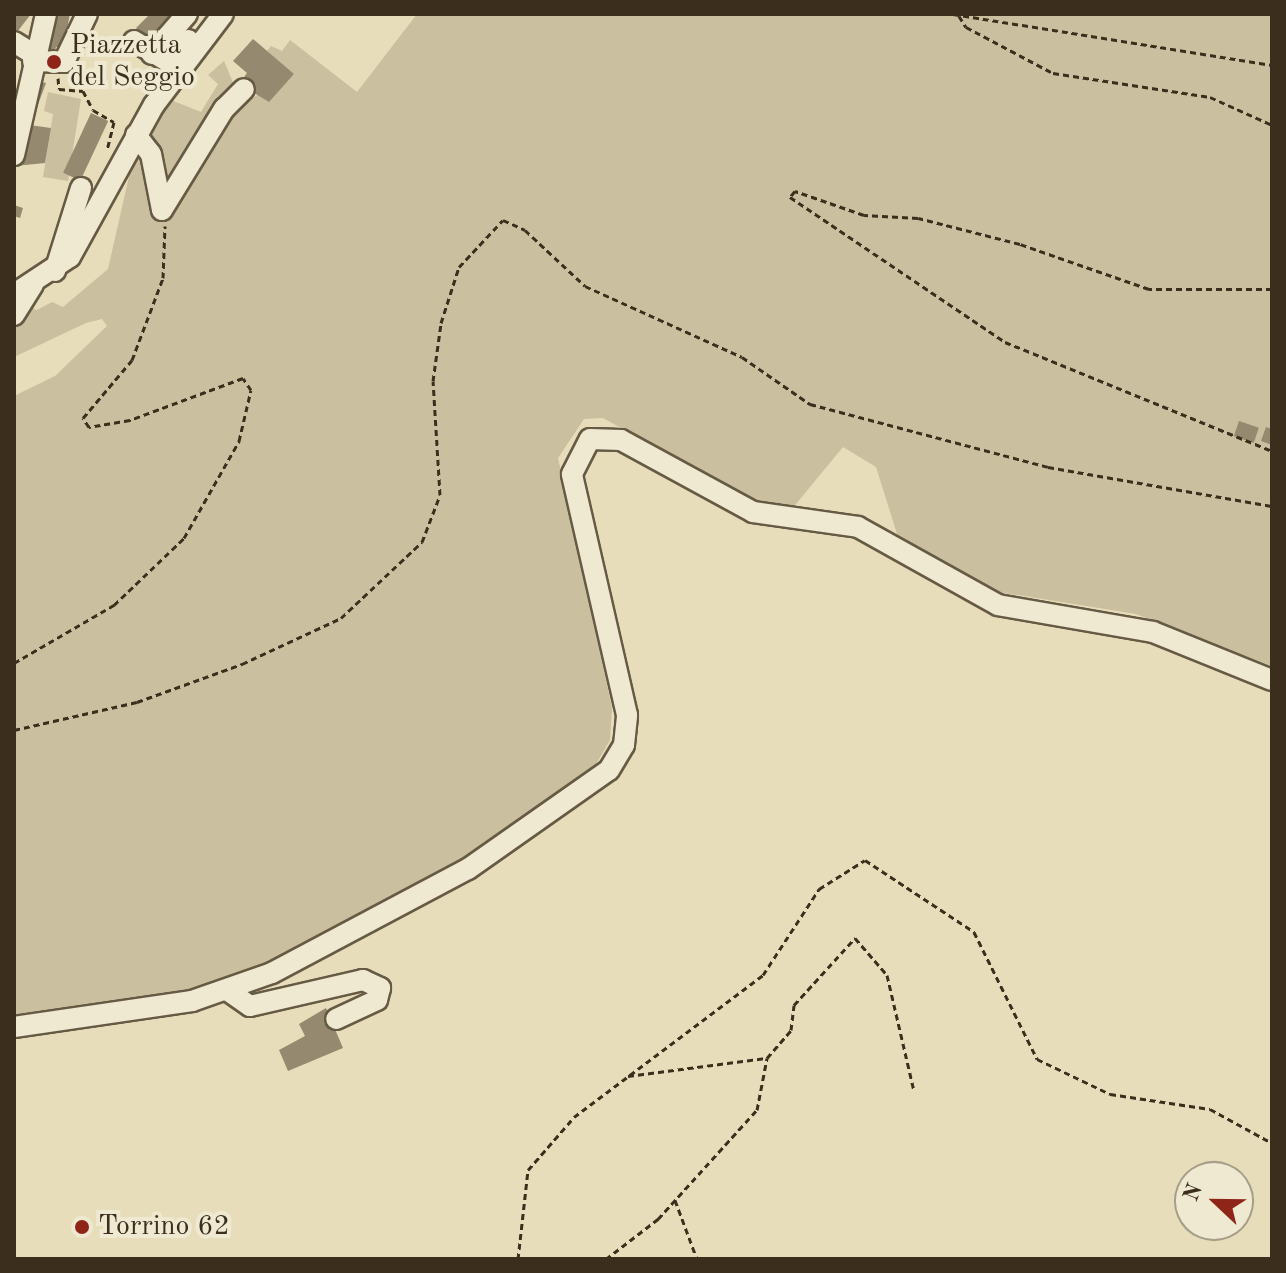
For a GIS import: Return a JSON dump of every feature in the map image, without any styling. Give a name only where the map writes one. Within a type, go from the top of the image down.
[{"type":"street","points":[[14,155],[27,68],[46,14]]},
{"type":"street","points":[[27,68],[56,66],[71,53],[87,14]]},
{"type":"street","points":[[152,54],[187,14]]},
{"type":"street","points":[[134,41],[152,54],[173,59],[202,22],[221,18]]},
{"type":"street","points":[[14,294],[55,271],[82,238],[136,135],[221,18]]},
{"type":"street","points":[[14,42],[27,68]]},
{"type":"street","points":[[162,210],[224,109],[244,89]]},
{"type":"street","points":[[136,135],[151,154],[162,210]]},
{"type":"street","points":[[55,271],[81,188]]},
{"type":"street","points":[[14,315],[33,284]]},
{"type":"street","points":[[14,1027],[227,990],[468,869],[609,770],[624,745],[627,715],[572,474],[590,439],[621,440],[753,512],[858,527],[998,605],[1153,632],[1272,680]]},
{"type":"street","points":[[227,990],[250,1006],[363,980],[380,988],[377,1000],[336,1019]]},
{"type":"path","points":[[953,14],[1272,65]]},
{"type":"path","points":[[959,16],[966,27],[1053,73],[1210,97],[1272,125]]},
{"type":"path","points":[[56,66],[59,89],[83,91],[93,110],[114,122],[105,154]]},
{"type":"path","points":[[1272,289],[1149,289],[1020,244],[910,217],[864,215],[800,191],[790,197],[1005,342],[1272,451]]},
{"type":"path","points":[[14,663],[114,605],[184,538],[239,441],[251,390],[243,378],[130,420],[89,427],[83,418],[118,385],[155,305],[167,254],[162,210]]},
{"type":"path","points":[[14,730],[137,702],[242,664],[341,618],[422,542],[440,495],[433,381],[441,323],[459,267],[503,220],[525,230],[585,286],[742,357],[810,404],[1048,467],[1272,506]]},
{"type":"path","points":[[518,1259],[528,1170],[624,1077],[763,975],[819,889],[854,862],[877,865],[974,932],[1037,1059],[1110,1094],[1210,1109],[1272,1143]]},
{"type":"path","points":[[606,1259],[675,1200],[757,1110],[767,1058],[791,1030],[794,1005],[855,938],[887,975],[914,1091]]},
{"type":"path","points":[[624,1077],[767,1058]]},
{"type":"path","points":[[675,1200],[697,1259]]},
{"type":"shaded area","points":[[417,14],[1272,14],[1272,666],[1136,614],[992,591],[897,534],[876,467],[843,447],[791,510],[748,499],[603,418],[584,419],[558,458],[612,708],[610,740],[596,764],[496,840],[291,953],[185,993],[14,1016],[14,396],[55,376],[107,326],[102,319],[86,323],[14,357],[14,301],[37,310],[52,302],[63,307],[108,269],[137,141],[159,219],[169,218],[234,108],[294,75],[267,51],[271,46],[282,51],[290,40],[357,92]]},
{"type":"shaded area","points":[[224,61],[235,87],[164,195],[144,130],[166,98],[201,112],[218,84],[208,75]]},
{"type":"shaded area","points":[[48,92],[81,99],[68,181],[43,177],[53,114],[44,111]]},
{"type":"building","points":[[14,14],[31,14],[14,36]]},
{"type":"building","points":[[49,14],[70,14],[63,48],[56,47],[53,57],[40,52]]},
{"type":"building","points":[[150,14],[179,14],[149,42],[136,28]]},
{"type":"building","points":[[253,39],[294,74],[269,102],[239,84],[247,73],[233,61]]},
{"type":"building","points":[[30,79],[46,83],[36,110],[25,109]]},
{"type":"building","points":[[91,113],[108,121],[80,181],[63,173]]},
{"type":"building","points":[[22,124],[51,128],[45,163],[15,166]]},
{"type":"building","points":[[14,205],[23,208],[20,218],[14,216]]},
{"type":"building","points":[[1239,421],[1259,428],[1254,443],[1234,436]]},
{"type":"building","points":[[1266,427],[1272,429],[1272,445],[1261,441]]},
{"type":"building","points":[[326,1008],[343,1048],[288,1071],[279,1050],[305,1036],[299,1024]]},
{"type":"place","name":"Piazzetta del Seggio","points":[[54,62]]},
{"type":"place","name":"Torrino 62","points":[[82,1227]]}]
